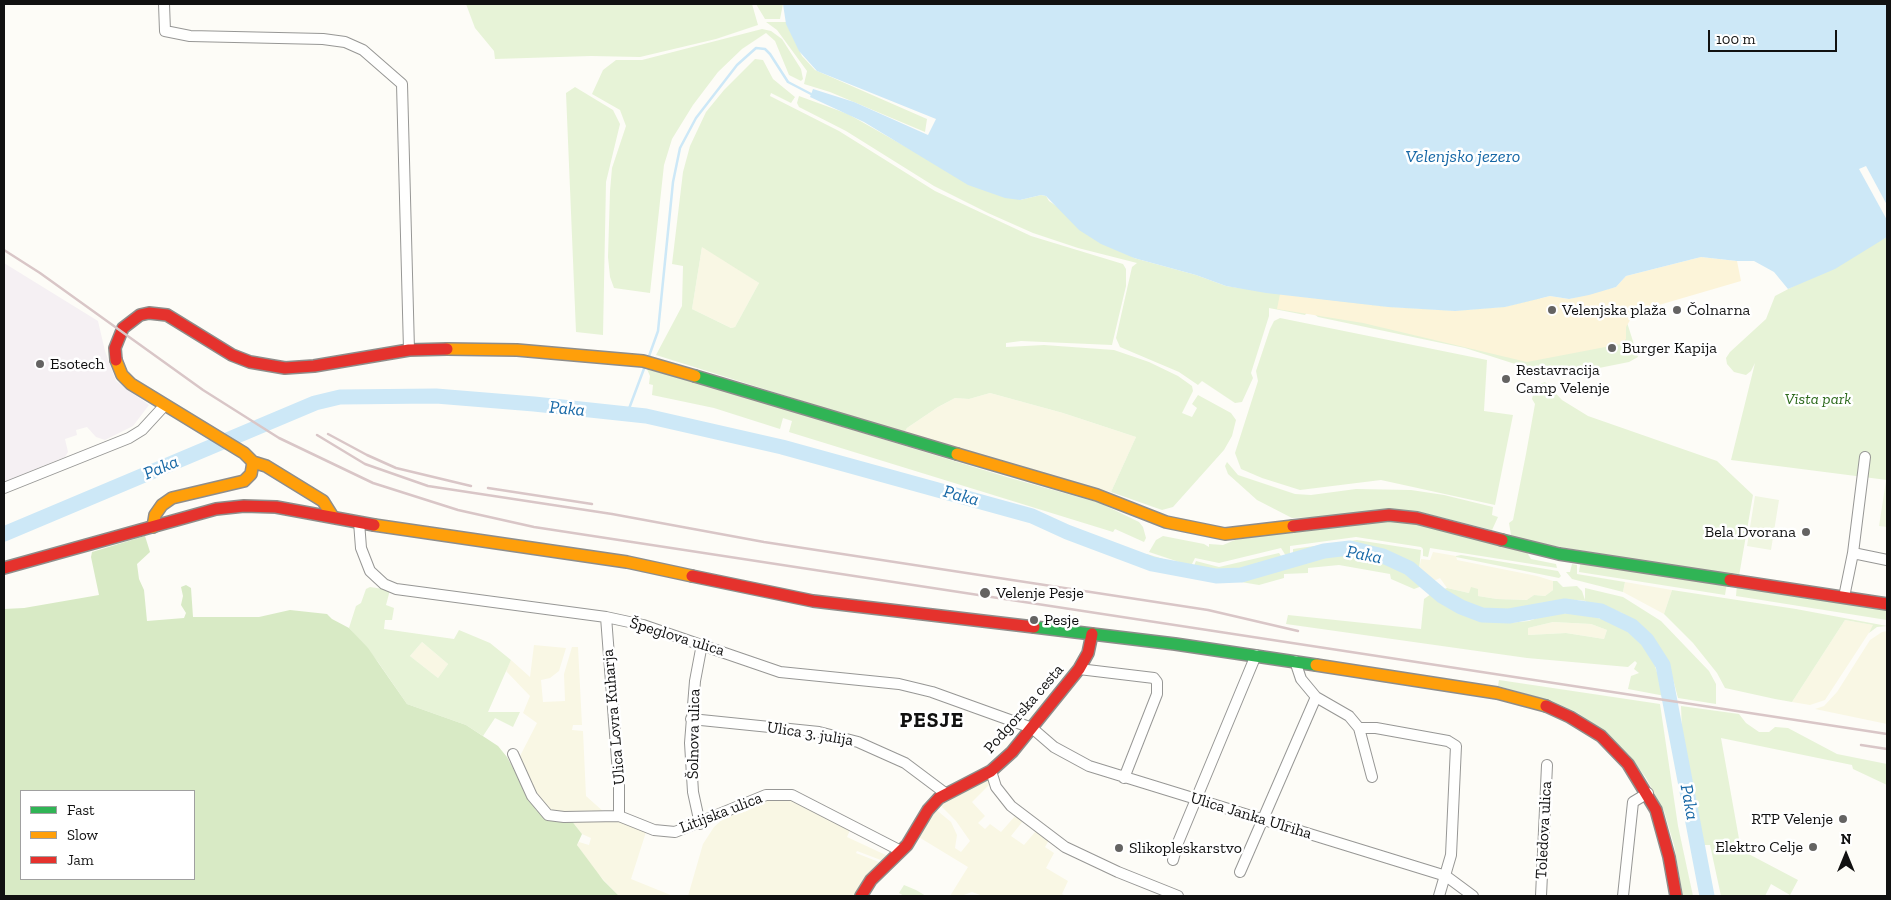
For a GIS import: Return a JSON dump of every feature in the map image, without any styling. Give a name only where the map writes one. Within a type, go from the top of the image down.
[{"type":"street","points":[[164,4],[164,31],[190,36],[323,39],[345,42],[363,50],[402,84],[409,350]]},
{"type":"street","points":[[333,517],[323,501],[266,466],[253,462],[244,453],[131,384],[122,375],[116,363],[115,348],[123,328],[140,315],[149,313],[167,315],[232,355],[267,366],[314,366],[409,350],[517,350],[643,360],[1097,495],[1166,522],[1225,534],[1366,516],[1389,515],[1417,518],[1559,554],[1887,604]]},
{"type":"street","points":[[4,488],[129,438],[142,430],[165,405]]},
{"type":"street","points":[[1844,597],[1853,553],[1865,457]]},
{"type":"street","points":[[153,527],[155,515],[172,498],[244,481],[251,474],[253,462]]},
{"type":"street","points":[[4,568],[216,509],[244,506],[276,507],[359,522],[627,562],[813,601],[1092,634],[1256,656],[1497,693],[1541,704],[1570,717],[1601,736],[1628,764],[1648,793],[1656,810],[1669,857],[1676,896]]},
{"type":"street","name":"Špeglova ulica","points":[[359,522],[361,548],[373,576],[384,584],[396,589],[606,617],[643,625],[780,672],[912,686],[1032,728]]},
{"type":"street","points":[[1853,553],[1887,560]]},
{"type":"street","name":"Ulica Lovra Kuharja","points":[[606,617],[619,786],[619,816]]},
{"type":"street","name":"Podgorska cesta","points":[[860,896],[871,880],[902,851],[928,810],[945,793],[991,771],[1001,764],[1079,669],[1088,653],[1092,634]]},
{"type":"street","name":"Šolnova ulica","points":[[700,824],[692,777],[691,719],[702,644]]},
{"type":"street","points":[[1173,860],[1177,845],[1256,656]]},
{"type":"street","points":[[1295,662],[1301,679],[1316,696],[1349,716],[1359,728],[1372,777]]},
{"type":"street","points":[[1079,669],[1154,678],[1157,682],[1157,694],[1124,778]]},
{"type":"street","points":[[1240,872],[1316,696]]},
{"type":"street","name":"Ulica 3. julija","points":[[691,719],[819,732],[858,742],[904,763],[945,793]]},
{"type":"street","name":"Ulica Janka Ulriha","points":[[1032,728],[1071,757],[1124,778],[1446,876],[1473,896]]},
{"type":"street","points":[[1359,728],[1376,728],[1448,741],[1456,746],[1451,854],[1446,876],[1440,886],[1439,896]]},
{"type":"street","points":[[513,754],[532,796],[548,815],[564,817],[619,816]]},
{"type":"street","name":"Toledova ulica","points":[[1542,896],[1547,764]]},
{"type":"street","points":[[991,771],[996,786],[1011,806],[1065,847],[1118,872],[1178,896]]},
{"type":"street","points":[[1623,896],[1633,802],[1648,793]]},
{"type":"street","name":"Litijska ulica","points":[[619,816],[646,828],[662,832],[675,832],[700,824],[766,795],[792,795],[902,851]]},
{"type":"shaded area","points":[[702,247],[705,247],[759,283],[735,327],[731,328],[692,309]]},
{"type":"shaded area","points":[[4,263],[98,321],[105,351],[116,381],[149,405],[133,426],[105,440],[96,437],[87,427],[76,430],[77,435],[65,439],[68,452],[65,457],[4,482]]},
{"type":"shaded area","points":[[990,393],[1063,413],[1136,437],[1111,492],[1041,474],[904,433],[907,428],[955,398],[969,399]]},
{"type":"shaded area","points":[[1433,552],[1456,556],[1457,560],[1553,581],[1553,590],[1545,596],[1534,595],[1528,600],[1478,596],[1478,589],[1469,593],[1447,588],[1440,578],[1432,582],[1419,570],[1421,559],[1430,560]]},
{"type":"shaded area","points":[[1625,582],[1672,590],[1664,614],[1623,592]]},
{"type":"shaded area","points":[[1845,620],[1874,625],[1825,700],[1810,705],[1792,702]]},
{"type":"shaded area","points":[[1553,622],[1591,624],[1607,630],[1604,639],[1566,633],[1528,635],[1528,628]]},
{"type":"shaded area","points":[[1887,631],[1887,724],[1815,709],[1824,706],[1837,692],[1870,640]]},
{"type":"shaded area","points":[[422,642],[448,664],[438,678],[410,656]]},
{"type":"shaded area","points":[[534,645],[566,648],[559,671],[550,678],[541,680],[543,702],[565,701],[564,674],[572,647],[578,647],[582,725],[573,725],[572,730],[583,731],[586,796],[605,813],[556,815],[540,806],[519,758],[537,723],[523,713],[530,696],[506,671],[511,660],[530,677]]},
{"type":"shaded area","points":[[985,778],[990,784],[972,802],[985,816],[978,823],[985,829],[990,824],[1001,832],[1016,815],[1023,821],[1011,836],[1024,845],[1036,831],[1049,840],[1045,847],[1054,853],[1046,868],[1068,881],[1062,894],[1066,896],[983,896],[972,892],[961,896],[950,896],[968,867],[917,836],[934,808],[951,822],[957,835],[955,848],[961,852],[970,841],[956,821],[938,803]]},
{"type":"shaded area","points":[[769,798],[791,799],[850,830],[847,837],[890,857],[886,862],[857,851],[856,853],[884,864],[857,896],[688,896],[703,844],[714,827],[727,815]]},
{"type":"shaded area","points":[[612,817],[646,832],[631,879],[673,896],[618,895],[594,870],[577,845],[579,842],[589,845],[591,838],[582,834],[571,820]]},
{"type":"green space","points":[[466,4],[752,4],[758,25],[716,39],[640,57],[591,56],[495,59],[494,51],[475,28]]},
{"type":"green space","points":[[756,4],[783,4],[780,19],[765,19]]},
{"type":"green space","points":[[766,22],[786,22],[802,56],[815,70],[927,119],[925,132],[830,92],[804,84],[807,71],[777,30]]},
{"type":"green space","points":[[762,29],[771,31],[782,39],[801,69],[803,79],[801,81],[789,75],[775,41],[766,33],[742,49],[718,72],[693,105],[672,139],[664,165],[650,293],[614,288],[610,277],[608,257],[610,191],[612,168],[626,126],[620,110],[592,94],[603,70],[616,60],[642,60]]},
{"type":"green space","points":[[755,59],[763,60],[773,79],[795,97],[791,103],[771,93],[770,96],[839,131],[935,191],[1031,236],[1123,264],[1126,269],[1126,286],[1112,345],[1021,341],[1006,343],[1006,347],[1044,345],[1114,350],[1149,362],[1178,376],[1192,386],[1193,391],[1182,413],[1192,417],[1197,408],[1192,404],[1198,395],[1231,413],[1236,420],[1232,436],[1224,450],[1173,507],[1162,510],[1111,492],[1136,437],[1063,413],[990,393],[969,399],[955,398],[907,428],[904,433],[656,355],[682,306],[683,266],[672,264],[683,172],[690,146],[706,112],[724,90]],"holes":[[[702,247],[759,283],[735,327],[731,328],[692,309]]]},
{"type":"green space","points":[[575,87],[613,110],[620,124],[606,182],[603,335],[576,332],[566,93]]},
{"type":"green space","points":[[799,96],[848,114],[915,152],[1020,200],[1041,195],[1046,196],[1049,201],[1134,258],[1196,275],[1226,286],[1280,294],[1308,311],[1305,315],[1269,308],[1269,316],[1251,373],[1253,378],[1242,402],[1235,403],[1202,381],[1198,385],[1179,372],[1120,347],[1116,338],[1132,267],[1137,263],[1078,248],[1033,233],[988,213],[934,186],[846,131],[799,107],[797,103]]},
{"type":"green space","name":"Vista park","points":[[1887,237],[1887,480],[1731,460],[1755,363],[1751,371],[1746,375],[1734,372],[1727,364],[1726,358],[1730,352],[1766,319],[1775,296]]},
{"type":"green space","name":"Velenjska plaža","points":[[1318,298],[1388,307],[1455,311],[1505,307],[1540,298],[1541,301],[1624,313],[1638,357],[1629,362],[1579,372],[1534,370],[1465,348],[1318,317],[1314,314]]},
{"type":"green space","points":[[1280,318],[1487,360],[1484,411],[1513,415],[1495,505],[1381,480],[1300,490],[1241,469],[1235,453],[1258,381],[1256,371],[1270,329],[1274,321]]},
{"type":"green space","points":[[646,367],[1010,478],[1100,503],[1139,522],[1143,527],[1146,538],[1144,542],[1115,529],[1113,532],[789,432],[792,421],[783,418],[780,429],[714,408],[652,395],[653,385],[649,384],[650,376]]},
{"type":"green space","points":[[1545,382],[1562,400],[1588,416],[1717,461],[1753,495],[1739,576],[1529,542],[1511,535],[1509,523],[1513,520],[1526,454],[1535,404],[1532,399],[1535,386]]},
{"type":"green space","points":[[1227,462],[1238,475],[1295,494],[1311,495],[1356,489],[1411,490],[1444,495],[1493,507],[1492,515],[1498,517],[1492,530],[1424,513],[1292,518],[1257,500],[1228,474],[1225,466]]},
{"type":"green space","points":[[1887,481],[1887,527],[1879,526]]},
{"type":"green space","points":[[1755,496],[1779,500],[1771,550],[1747,546]]},
{"type":"green space","points":[[1373,521],[1407,522],[1526,551],[1531,559],[1556,564],[1557,568],[1430,548],[1428,557],[1423,556],[1423,549],[1421,547],[1356,537],[1290,546],[1290,555],[1286,556],[1281,548],[1219,563],[1195,558],[1192,564],[1188,565],[1149,552],[1156,540],[1163,536],[1204,544],[1209,547],[1209,544],[1223,545],[1235,540]]},
{"type":"green space","points":[[145,536],[150,552],[137,564],[139,579],[144,590],[147,621],[184,618],[186,613],[181,605],[183,596],[181,587],[186,585],[191,588],[193,617],[259,617],[290,610],[327,614],[332,619],[349,628],[368,648],[407,704],[466,725],[498,746],[507,757],[536,810],[548,818],[571,820],[582,834],[577,845],[603,880],[618,895],[623,896],[4,896],[4,609],[24,608],[99,595],[91,557],[92,552]]},
{"type":"green space","points":[[1357,540],[1421,550],[1419,570],[1413,565],[1385,552],[1361,546],[1321,547],[1293,558],[1293,549]]},
{"type":"green space","points":[[1279,553],[1283,559],[1232,573],[1214,573],[1170,565],[1145,557],[1147,554],[1193,568],[1196,561],[1219,567]]},
{"type":"green space","points":[[1351,555],[1393,565],[1410,574],[1422,586],[1414,589],[1391,579],[1390,574],[1339,565],[1308,568],[1308,573],[1284,574],[1284,578],[1259,585],[1235,581],[1317,557]]},
{"type":"green space","points":[[1461,555],[1558,571],[1561,576],[1559,578],[1456,557]]},
{"type":"green space","points":[[1581,559],[1727,583],[1725,595],[1579,572]]},
{"type":"green space","points":[[1572,564],[1577,565],[1577,574],[1625,582],[1623,592],[1572,579],[1566,572],[1570,572]]},
{"type":"green space","points":[[1553,581],[1557,581],[1563,587],[1577,586],[1582,591],[1585,600],[1585,588],[1623,597],[1661,621],[1709,671],[1716,684],[1716,704],[1678,698],[1669,664],[1656,644],[1641,627],[1622,613],[1607,607],[1586,604],[1586,601],[1578,600],[1540,603],[1518,611],[1484,611],[1460,602],[1441,590],[1447,588],[1469,593],[1471,587],[1478,589],[1478,596],[1527,600],[1534,595],[1545,596],[1553,590]]},
{"type":"green space","points":[[1737,584],[1887,609],[1887,620],[1736,596]]},
{"type":"green space","points":[[370,587],[390,590],[386,605],[394,608],[392,620],[385,620],[384,629],[454,639],[459,630],[490,643],[511,660],[488,712],[520,712],[513,727],[495,718],[483,736],[466,725],[407,704],[378,662],[349,628],[356,606],[361,603],[366,589]],"holes":[[[422,642],[448,664],[438,678],[410,656]]]},
{"type":"green space","points":[[1672,590],[1796,609],[1887,626],[1877,627],[1869,633],[1873,625],[1845,620],[1792,702],[1725,688],[1717,673],[1693,643],[1664,614]]},
{"type":"green space","points":[[1431,594],[1462,614],[1477,620],[1508,623],[1577,612],[1619,624],[1643,643],[1652,657],[1665,696],[1628,689],[1631,676],[1639,673],[1634,669],[1637,663],[1635,661],[1628,667],[1527,658],[1286,624],[1288,615],[1421,629],[1424,599]],"holes":[[[1553,622],[1591,624],[1607,630],[1604,639],[1566,633],[1528,635],[1528,628]]]},
{"type":"green space","points":[[1499,680],[1660,704],[1678,826],[1693,896],[1683,896],[1674,845],[1664,811],[1646,778],[1629,755],[1606,733],[1578,713],[1552,701],[1498,686]]},
{"type":"green space","points":[[1681,706],[1739,714],[1746,723],[1759,732],[1769,732],[1775,727],[1788,728],[1837,754],[1887,764],[1887,785],[1853,769],[1852,765],[1721,738],[1741,850],[1798,880],[1790,895],[1771,884],[1765,896],[1721,896],[1710,845],[1700,845],[1682,732]]},
{"type":"green space","points":[[904,885],[926,896],[904,896],[899,893]]},
{"type":"sand","name":"Velenjska plaža","points":[[1701,257],[1737,261],[1741,281],[1635,312],[1626,327],[1626,339],[1621,344],[1527,362],[1363,323],[1277,309],[1280,294],[1388,307],[1455,311],[1505,307],[1550,296],[1569,299],[1616,287],[1626,276]]},
{"type":"water","name":"Velenjsko jezero","points":[[783,4],[1887,4],[1887,237],[1835,269],[1788,289],[1774,272],[1754,261],[1701,257],[1626,276],[1616,287],[1589,295],[1569,299],[1550,296],[1505,307],[1455,311],[1388,307],[1266,293],[1226,286],[1196,275],[1134,258],[1101,244],[1079,230],[1046,196],[1041,195],[1020,200],[1005,198],[968,185],[864,122],[810,97],[813,89],[854,102],[928,135],[936,119],[817,71],[799,51],[786,24]]},
{"type":"pier","points":[[1866,166],[1887,205],[1887,220],[1859,169]]},
{"type":"waterway","points":[[648,359],[658,331],[673,182],[680,148],[696,118],[737,65],[756,48],[765,49],[770,54],[788,82],[811,94]]},
{"type":"waterway","points":[[627,414],[645,366]]},
{"type":"waterway","name":"Paka","points":[[4,534],[315,403],[340,397],[436,396],[646,416],[782,447],[1032,516],[1067,532],[1152,564],[1216,576],[1241,575],[1324,551],[1350,548],[1383,556],[1409,568],[1442,596],[1461,607],[1482,615],[1509,616],[1565,606],[1601,611],[1632,626],[1647,640],[1663,665],[1707,896]]},
{"type":"railway","points":[[4,250],[40,273],[203,390],[279,438],[373,483],[458,510],[534,527],[1887,734]]},
{"type":"railway","points":[[328,434],[396,468],[471,486]]},
{"type":"railway","points":[[317,435],[365,464],[428,486],[612,514],[764,542],[1208,610],[1298,631]]},
{"type":"railway","points":[[488,488],[592,504]]},
{"type":"railway","points":[[1861,745],[1887,749]]},
{"type":"traffic: fast","points":[[695,376],[957,454]]},
{"type":"traffic: fast","points":[[1502,540],[1559,554],[1730,580]]},
{"type":"traffic: fast","points":[[1034,627],[1175,644],[1316,665]]},
{"type":"traffic: slow","points":[[447,349],[517,350],[643,361],[695,376]]},
{"type":"traffic: slow","points":[[116,360],[122,375],[131,384],[244,453],[253,462],[266,466],[323,501],[333,517]]},
{"type":"traffic: slow","points":[[957,454],[1097,495],[1166,522],[1225,534],[1293,526]]},
{"type":"traffic: slow","points":[[153,527],[155,515],[162,505],[172,498],[244,481],[251,474],[253,462]]},
{"type":"traffic: slow","points":[[374,525],[627,562],[692,576]]},
{"type":"traffic: slow","points":[[1316,665],[1497,693],[1546,706]]},
{"type":"traffic: jam","points":[[116,360],[115,348],[123,328],[140,315],[149,313],[167,315],[232,355],[250,362],[285,368],[314,366],[409,350],[447,349]]},
{"type":"traffic: jam","points":[[4,568],[216,509],[244,506],[276,507],[374,525]]},
{"type":"traffic: jam","points":[[1293,526],[1389,515],[1417,518],[1502,540]]},
{"type":"traffic: jam","points":[[692,576],[813,601],[1034,627]]},
{"type":"traffic: jam","points":[[1730,580],[1887,604]]},
{"type":"traffic: jam","points":[[861,896],[871,880],[907,845],[928,810],[939,798],[991,771],[1012,752],[1079,669],[1088,653],[1092,634]]},
{"type":"traffic: jam","points":[[1546,706],[1570,717],[1601,736],[1628,764],[1656,810],[1669,857],[1676,896]]},
{"type":"place","name":"Velenjska plaža","points":[[1552,310]]},
{"type":"place","name":"Čolnarna","points":[[1677,310]]},
{"type":"place","name":"Burger Kapija","points":[[1612,348]]},
{"type":"place","name":"Esotech","points":[[40,364]]},
{"type":"place","name":"Restavracija Camp Velenje","points":[[1506,379]]},
{"type":"place","name":"Bela Dvorana","points":[[1806,532]]},
{"type":"place","name":"Velenje Pesje","points":[[985,593]]},
{"type":"place","name":"Pesje","points":[[1034,620]]},
{"type":"place","name":"RTP Velenje","points":[[1843,819]]},
{"type":"place","name":"Elektro Celje","points":[[1813,847]]},
{"type":"place","name":"Slikopleskarstvo","points":[[1119,848]]},
{"type":"district","name":"PESJE","points":[[932,721]]}]
